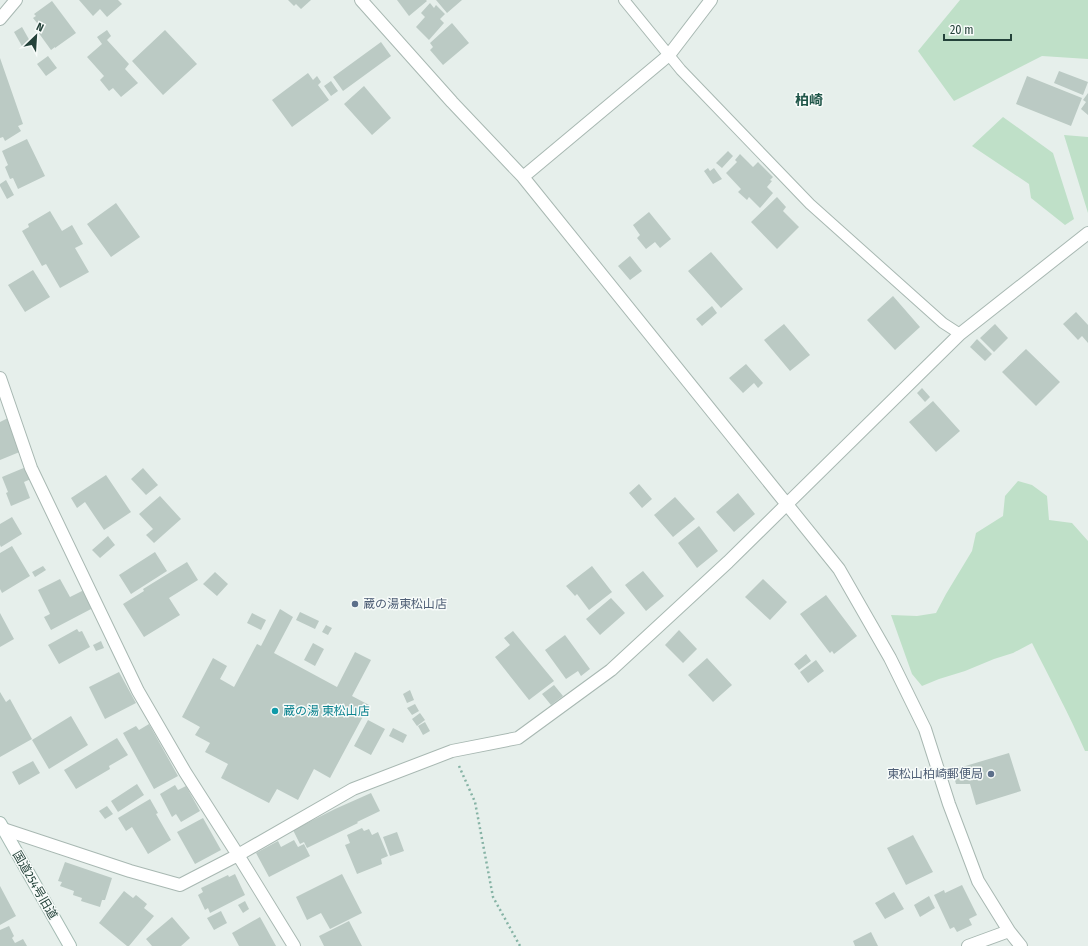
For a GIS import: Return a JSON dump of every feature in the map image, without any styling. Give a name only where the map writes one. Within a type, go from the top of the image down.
[{"type":"street","points":[[0,19],[16,0]]},
{"type":"street","points":[[361,0],[452,102],[523,177],[839,569],[890,658],[925,729],[949,804],[978,881],[1009,931],[1021,946]]},
{"type":"street","points":[[523,177],[670,55],[711,0]]},
{"type":"street","points":[[1,827],[130,871],[180,885],[238,855],[353,789],[452,751],[518,738],[611,670],[728,562],[960,334],[1088,233]]},
{"type":"street","points":[[0,378],[30,468],[138,691],[185,772],[294,946]]},
{"type":"street","name":"国道254号旧道","points":[[1,827],[70,946]]},
{"type":"street","points":[[968,946],[1009,931]]},
{"type":"lane","points":[[624,0],[681,70],[810,204],[943,323],[960,334]]},
{"type":"path","points":[[452,751],[475,802],[493,897],[520,946]]},
{"type":"green space","points":[[960,0],[1088,0],[1088,59],[1042,56],[954,101],[918,51]]},
{"type":"green space","points":[[1003,117],[1053,153],[1074,219],[1065,225],[1031,198],[1029,184],[972,146]]},
{"type":"green space","points":[[1064,135],[1088,137],[1088,213]]},
{"type":"green space","points":[[1018,481],[1032,485],[1047,496],[1049,520],[1072,523],[1088,541],[1088,751],[1085,751],[1032,643],[1013,653],[922,686],[912,674],[891,615],[917,616],[936,613],[972,551],[976,533],[1003,516],[1005,496]]},
{"type":"building","points":[[79,0],[118,0],[122,4],[107,17],[100,9],[93,16]]},
{"type":"building","points":[[288,0],[311,0],[301,9],[296,4],[294,6]]},
{"type":"building","points":[[397,0],[426,0],[427,1],[409,16]]},
{"type":"building","points":[[436,0],[462,0],[447,13]]},
{"type":"building","points":[[52,1],[76,33],[51,50],[38,32],[42,29],[33,18],[36,16],[34,14]]},
{"type":"building","points":[[430,3],[434,8],[436,5],[445,14],[440,19],[444,23],[429,40],[416,27],[425,17],[421,13]]},
{"type":"building","points":[[452,23],[469,43],[443,65],[430,50],[433,47],[430,43]]},
{"type":"building","points":[[22,27],[31,43],[23,48],[14,32]]},
{"type":"building","points":[[107,30],[111,36],[107,40],[129,64],[125,69],[138,83],[121,97],[113,88],[109,91],[100,80],[104,76],[87,57],[102,44],[97,37]]},
{"type":"building","points":[[165,30],[197,64],[163,95],[132,61]]},
{"type":"building","points":[[381,42],[391,56],[343,91],[333,77]]},
{"type":"building","points":[[48,56],[57,68],[46,76],[37,64]]},
{"type":"building","points":[[0,58],[23,124],[18,126],[21,131],[5,141],[3,137],[0,138]]},
{"type":"building","points":[[1059,71],[1088,82],[1083,95],[1054,83]]},
{"type":"building","points":[[308,73],[313,80],[317,76],[321,82],[318,85],[329,100],[292,127],[272,100]]},
{"type":"building","points":[[1027,76],[1082,98],[1071,126],[1016,104]]},
{"type":"building","points":[[331,81],[338,91],[331,96],[324,86]]},
{"type":"building","points":[[364,86],[391,118],[372,135],[344,104]]},
{"type":"building","points":[[1088,93],[1088,115],[1081,109],[1086,102],[1083,100]]},
{"type":"building","points":[[27,139],[45,176],[18,189],[13,178],[10,179],[5,167],[8,165],[2,151]]},
{"type":"building","points":[[728,151],[733,156],[722,168],[716,163]]},
{"type":"building","points":[[740,154],[753,167],[758,162],[773,177],[770,180],[772,181],[767,187],[773,193],[760,208],[749,197],[747,200],[738,192],[741,189],[726,173],[737,162],[735,160]]},
{"type":"building","points":[[708,168],[710,171],[714,168],[722,179],[713,184],[704,171]]},
{"type":"building","points":[[6,180],[14,195],[7,199],[0,186],[0,184]]},
{"type":"building","points":[[777,197],[786,207],[783,211],[799,227],[777,249],[751,222]]},
{"type":"building","points":[[116,203],[140,237],[111,257],[87,224]]},
{"type":"building","points":[[50,211],[62,231],[72,225],[83,244],[75,248],[89,272],[60,288],[46,264],[42,266],[22,231],[29,227],[28,224]]},
{"type":"building","points":[[649,212],[671,239],[660,248],[655,242],[646,249],[637,238],[640,235],[633,225]]},
{"type":"building","points":[[711,252],[743,289],[721,308],[688,271]]},
{"type":"building","points":[[630,256],[642,271],[630,280],[618,266]]},
{"type":"building","points":[[33,270],[50,297],[25,312],[8,285]]},
{"type":"building","points":[[893,296],[920,327],[895,350],[867,320]]},
{"type":"building","points":[[712,306],[717,313],[702,326],[696,319]]},
{"type":"building","points":[[1076,312],[1088,325],[1088,343],[1082,336],[1078,340],[1063,324]]},
{"type":"building","points":[[784,324],[810,355],[790,371],[764,340]]},
{"type":"building","points":[[995,324],[1008,338],[994,352],[980,338]]},
{"type":"building","points":[[977,339],[992,354],[985,361],[970,347]]},
{"type":"building","points":[[1026,349],[1060,382],[1036,406],[1002,372]]},
{"type":"building","points":[[746,364],[763,383],[758,388],[754,383],[743,393],[729,378]]},
{"type":"building","points":[[922,388],[930,397],[925,402],[917,393]]},
{"type":"building","points":[[933,401],[960,431],[936,452],[909,422]]},
{"type":"building","points":[[8,418],[22,451],[0,460],[0,422]]},
{"type":"building","points":[[26,467],[31,479],[24,482],[30,498],[11,506],[6,493],[8,492],[2,477]]},
{"type":"building","points":[[143,468],[158,485],[146,495],[131,479]]},
{"type":"building","points":[[106,475],[131,512],[104,530],[85,502],[77,508],[71,498]]},
{"type":"building","points":[[639,484],[652,499],[642,508],[629,493]]},
{"type":"building","points":[[738,493],[755,514],[734,532],[716,512]]},
{"type":"building","points":[[160,496],[181,519],[154,543],[146,535],[153,529],[139,514]]},
{"type":"building","points":[[675,497],[695,519],[673,537],[654,515]]},
{"type":"building","points":[[12,517],[22,534],[1,547],[0,524]]},
{"type":"building","points":[[699,526],[718,551],[697,568],[678,543]]},
{"type":"building","points":[[108,536],[115,545],[100,558],[92,550]]},
{"type":"building","points":[[12,546],[30,576],[2,593],[0,589],[0,553]]},
{"type":"building","points":[[155,552],[167,571],[131,594],[119,575]]},
{"type":"building","points":[[187,562],[198,580],[169,598],[180,615],[144,637],[123,604],[144,591],[143,589]]},
{"type":"building","points":[[43,566],[46,570],[35,577],[32,572]]},
{"type":"building","points":[[592,566],[612,592],[589,610],[577,594],[575,596],[566,586]]},
{"type":"building","points":[[643,571],[664,596],[646,611],[625,585]]},
{"type":"building","points":[[215,572],[228,584],[217,596],[203,584]]},
{"type":"building","points":[[60,579],[70,597],[84,590],[93,608],[51,630],[44,617],[50,614],[38,590]]},
{"type":"building","points":[[763,579],[787,602],[770,620],[745,597]]},
{"type":"building","points":[[826,595],[857,636],[834,654],[832,651],[830,653],[800,614]]},
{"type":"building","points":[[611,598],[625,613],[600,635],[586,619]]},
{"type":"building","name":"蔵の湯 東松山店","points":[[280,609],[293,617],[274,653],[337,687],[355,652],[371,660],[352,696],[369,705],[330,778],[314,769],[298,800],[277,789],[269,803],[221,778],[228,764],[205,752],[210,743],[195,735],[200,727],[182,717],[213,658],[227,666],[220,679],[234,687],[257,644],[261,646]]},
{"type":"building","points":[[300,612],[319,621],[315,629],[296,620]]},
{"type":"building","points":[[0,613],[14,639],[0,647]]},
{"type":"building","points":[[252,613],[266,620],[261,630],[247,623]]},
{"type":"building","points":[[326,625],[332,628],[328,635],[322,632]]},
{"type":"building","points":[[77,629],[79,632],[82,631],[90,647],[59,664],[48,645]]},
{"type":"building","points":[[679,630],[697,649],[683,663],[665,645]]},
{"type":"building","points":[[513,631],[554,681],[529,700],[495,657],[510,645],[504,638]]},
{"type":"building","points":[[565,635],[590,669],[581,676],[578,671],[566,679],[545,650]]},
{"type":"building","points":[[101,641],[104,648],[96,651],[93,645]]},
{"type":"building","points":[[313,643],[324,649],[315,666],[304,660]]},
{"type":"building","points":[[806,654],[811,661],[799,670],[794,664]]},
{"type":"building","points":[[707,658],[732,685],[713,702],[688,675]]},
{"type":"building","points":[[816,660],[824,671],[808,683],[800,672]]},
{"type":"building","points":[[119,672],[136,703],[105,719],[89,687]]},
{"type":"building","points":[[554,685],[563,696],[551,705],[542,694]]},
{"type":"building","points":[[410,690],[414,700],[407,703],[403,694]]},
{"type":"building","points":[[0,692],[6,702],[10,699],[32,739],[0,757]]},
{"type":"building","points":[[415,704],[419,711],[412,715],[407,708]]},
{"type":"building","points":[[420,713],[425,720],[417,726],[412,719]]},
{"type":"building","points":[[71,716],[88,745],[49,769],[32,740]]},
{"type":"building","points":[[368,720],[385,729],[371,755],[354,746]]},
{"type":"building","points":[[425,722],[430,731],[423,735],[418,726]]},
{"type":"building","points":[[149,724],[178,776],[154,789],[123,733],[136,726],[139,730]]},
{"type":"building","points":[[393,728],[407,735],[403,743],[389,736]]},
{"type":"building","points":[[117,738],[128,755],[109,766],[110,769],[76,789],[64,770]]},
{"type":"building","points":[[1009,753],[1021,791],[976,805],[970,784],[956,784],[952,770]]},
{"type":"building","points":[[33,761],[40,773],[19,785],[12,772]]},
{"type":"building","points":[[137,784],[144,795],[118,812],[111,801]]},
{"type":"building","points":[[175,785],[178,790],[186,786],[200,811],[181,822],[176,814],[172,817],[160,794]]},
{"type":"building","points":[[371,793],[380,811],[307,848],[304,842],[300,844],[293,830]]},
{"type":"building","points":[[150,799],[158,813],[156,814],[171,840],[148,854],[132,827],[126,831],[118,818]]},
{"type":"building","points":[[107,806],[113,814],[105,819],[99,811]]},
{"type":"building","points":[[203,818],[221,850],[195,864],[177,832]]},
{"type":"building","points":[[362,828],[364,831],[369,829],[372,835],[378,832],[388,856],[381,859],[382,864],[357,874],[345,845],[350,843],[347,835]]},
{"type":"building","points":[[397,832],[404,851],[390,856],[383,837]]},
{"type":"building","points":[[913,835],[933,872],[906,885],[887,848]]},
{"type":"building","points":[[294,840],[298,847],[304,844],[310,856],[269,877],[256,853],[278,841],[281,847]]},
{"type":"building","points":[[65,862],[112,878],[105,900],[102,900],[100,907],[81,901],[82,898],[73,895],[74,891],[60,886],[62,882],[58,881]]},
{"type":"building","points":[[235,874],[245,895],[210,913],[208,908],[205,910],[198,895],[203,892],[201,888],[228,875],[229,877]]},
{"type":"building","points":[[342,874],[362,913],[330,929],[321,913],[307,920],[296,897]]},
{"type":"building","points":[[962,885],[977,915],[969,919],[972,925],[957,932],[954,927],[950,929],[934,895],[944,890],[945,893]]},
{"type":"building","points":[[0,886],[16,916],[0,925]]},
{"type":"building","points":[[124,891],[133,898],[136,895],[147,904],[144,908],[154,916],[129,946],[127,946],[99,923]]},
{"type":"building","points":[[894,892],[904,909],[885,919],[875,903]]},
{"type":"building","points":[[929,896],[935,908],[920,917],[914,905]]},
{"type":"building","points":[[245,901],[249,909],[243,913],[238,905]]},
{"type":"building","points":[[221,911],[227,923],[214,930],[207,918]]},
{"type":"building","points":[[172,917],[190,938],[181,946],[152,946],[146,939]]},
{"type":"building","points":[[260,917],[276,946],[239,946],[232,933]]},
{"type":"building","points":[[349,921],[362,946],[324,946],[319,936]]},
{"type":"building","points":[[9,926],[14,936],[12,938],[15,943],[23,939],[27,946],[0,946],[0,930]]},
{"type":"building","points":[[871,932],[878,946],[855,946],[853,941]]},
{"type":"place","name":"蔵の湯東松山店","points":[[355,604]]},
{"type":"place","name":"蔵の湯 東松山店","points":[[275,711]]},
{"type":"place","name":"東松山柏崎郵便局","points":[[991,774]]},
{"type":"district","name":"柏崎","points":[[809,100]]}]
